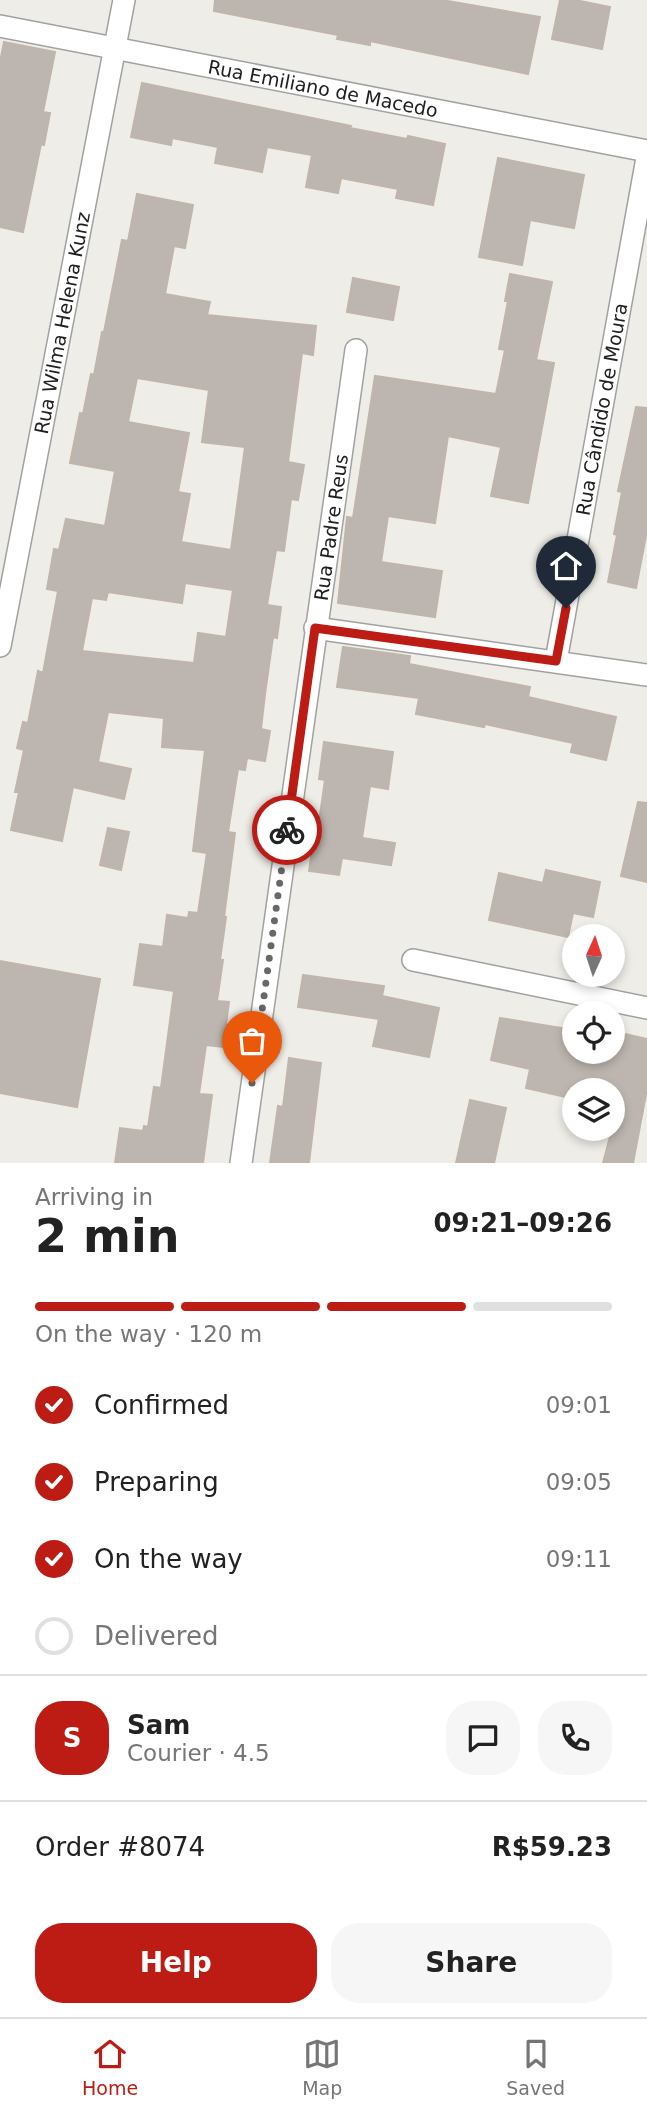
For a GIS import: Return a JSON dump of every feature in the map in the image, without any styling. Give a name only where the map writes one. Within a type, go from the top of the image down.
[{"type":"street","name":"Rua Wilma Helena Kunz","points":[[0,646],[124,0]]},
{"type":"street","name":"Rua Emiliano de Macedo","points":[[0,26],[647,151]]},
{"type":"street","name":"Rua Cândido de Moura","points":[[556,661],[647,158]]},
{"type":"street","name":"Rua Padre Reus","points":[[241,1163],[356,350]]},
{"type":"street","points":[[315,628],[647,675]]},
{"type":"street","points":[[412,960],[647,1008]]},
{"type":"building","points":[[215,0],[442,0],[540,17],[528,74],[370,41],[370,45],[337,39],[338,35],[214,11]]},
{"type":"building","points":[[560,0],[610,7],[602,49],[552,39]]},
{"type":"building","points":[[4,42],[55,52],[43,112],[50,113],[23,232],[0,227],[0,62]]},
{"type":"building","points":[[142,83],[351,126],[350,128],[445,144],[433,205],[396,198],[398,189],[341,178],[338,193],[306,187],[312,155],[267,147],[262,172],[215,163],[218,147],[172,138],[171,145],[131,137]]},
{"type":"building","points":[[498,158],[584,175],[574,228],[530,220],[522,265],[479,257]]},
{"type":"building","points":[[137,194],[193,205],[185,248],[174,246],[165,294],[210,302],[207,315],[316,326],[313,355],[302,353],[288,462],[304,465],[298,500],[291,499],[284,551],[276,550],[267,605],[281,607],[277,638],[273,637],[261,729],[270,731],[265,761],[247,758],[245,770],[238,769],[228,832],[235,833],[217,1001],[229,1002],[223,1047],[206,1045],[199,1094],[212,1095],[203,1163],[115,1163],[120,1128],[143,1131],[144,1126],[148,1127],[154,1087],[161,1088],[174,991],[134,985],[140,944],[163,947],[167,915],[188,918],[189,912],[198,913],[207,853],[193,851],[205,750],[162,747],[164,718],[108,712],[98,762],[131,769],[124,799],[73,787],[62,841],[11,830],[19,792],[15,792],[24,750],[17,748],[23,722],[28,723],[38,671],[43,673],[58,591],[47,589],[54,549],[59,550],[66,519],[105,526],[115,471],[70,463],[80,413],[83,414],[91,374],[94,375],[122,240],[128,241]],"holes":[[[137,378],[209,390],[202,442],[245,447],[231,550],[181,542],[190,494],[178,492],[189,433],[128,422]],[[185,583],[233,590],[226,637],[198,633],[194,663],[82,651],[92,598],[106,600],[108,592],[182,603]]]},
{"type":"building","points":[[510,274],[552,282],[536,360],[554,363],[528,503],[491,496],[501,447],[448,436],[435,523],[388,516],[381,562],[442,571],[435,617],[338,603],[347,517],[353,518],[375,376],[496,394],[505,350],[499,349]]},
{"type":"building","points":[[353,278],[399,287],[393,320],[347,312]]},
{"type":"building","points":[[636,407],[647,408],[647,531],[636,588],[608,582],[622,492],[618,491]]},
{"type":"building","points":[[343,647],[410,656],[409,664],[530,687],[528,697],[616,717],[606,760],[571,752],[573,743],[485,724],[484,727],[416,714],[419,698],[337,687]]},
{"type":"building","points":[[324,742],[393,752],[388,789],[370,786],[362,838],[395,843],[391,865],[342,858],[339,875],[309,871],[312,850],[315,850],[325,780],[319,779]]},
{"type":"building","points":[[638,802],[647,803],[647,882],[621,876]]},
{"type":"building","points":[[108,828],[129,832],[121,870],[100,865]]},
{"type":"building","points":[[546,870],[600,882],[593,917],[573,913],[571,924],[562,924],[562,936],[489,920],[499,873],[543,883]]},
{"type":"building","points":[[0,961],[100,979],[77,1107],[0,1093]]},
{"type":"building","points":[[303,975],[384,986],[382,996],[439,1008],[429,1057],[373,1046],[379,1019],[298,1007]]},
{"type":"building","points":[[500,1018],[562,1028],[562,1064],[625,1064],[625,1034],[647,1039],[647,1089],[633,1163],[603,1163],[609,1141],[625,1141],[625,1078],[562,1078],[562,1096],[526,1088],[530,1069],[491,1060]]},
{"type":"building","points":[[289,1058],[321,1063],[309,1163],[270,1163],[278,1106],[283,1107]]},
{"type":"building","points":[[470,1100],[506,1108],[494,1163],[456,1163]]},
{"type":"way so far","points":[[252,1083],[287,830]]},
{"type":"route","points":[[287,830],[315,628],[556,661],[566,608]]}]
